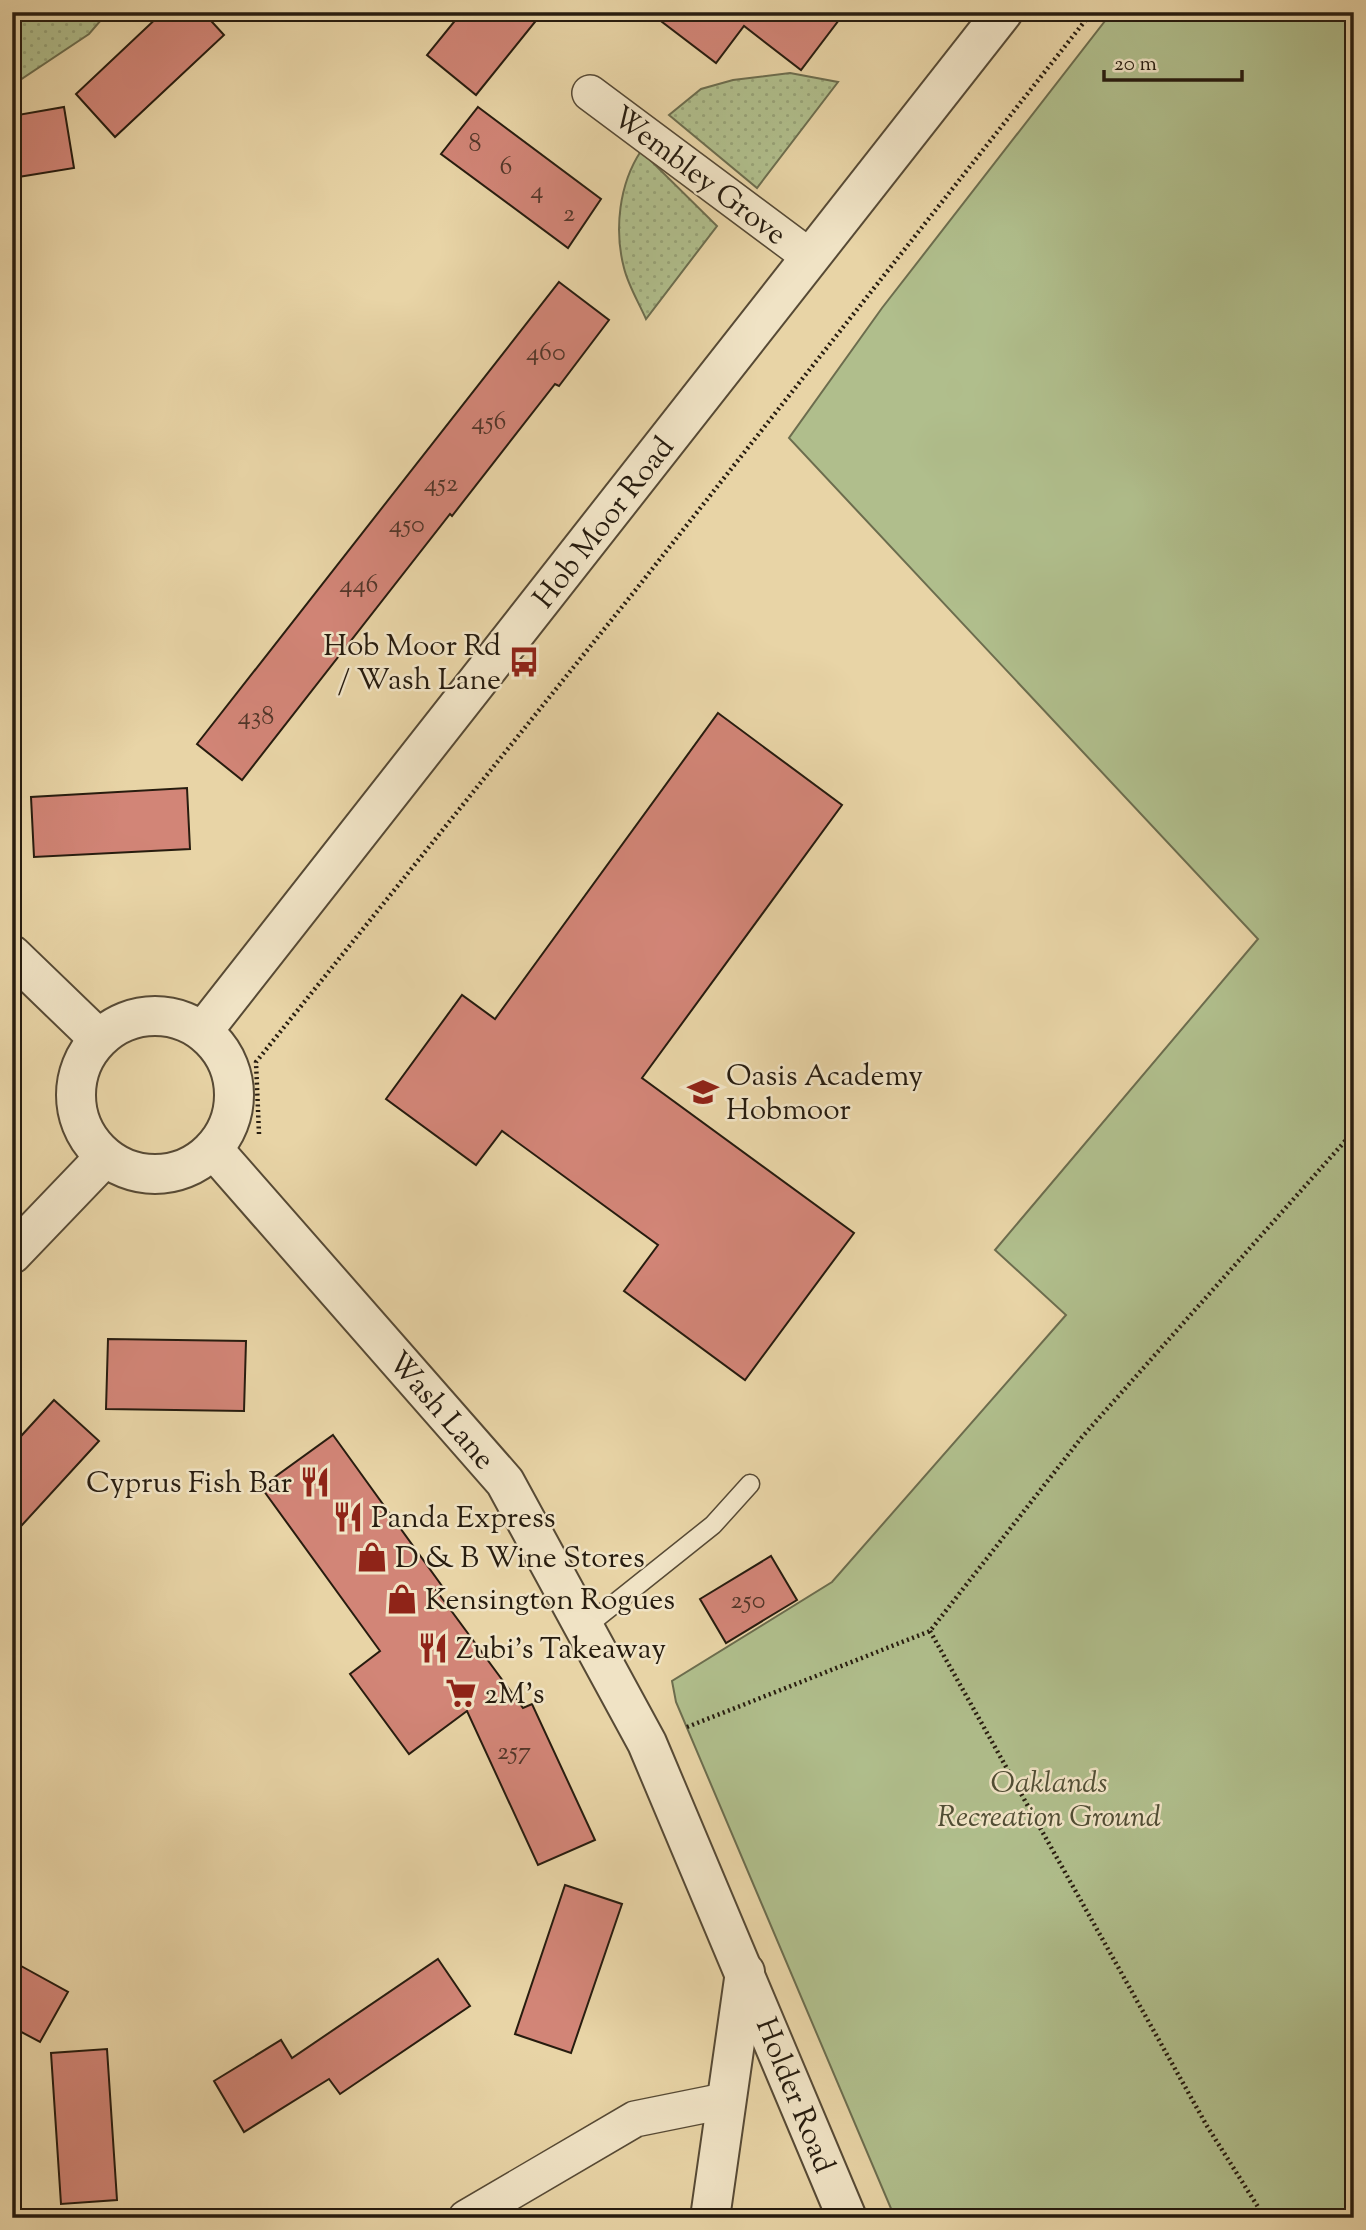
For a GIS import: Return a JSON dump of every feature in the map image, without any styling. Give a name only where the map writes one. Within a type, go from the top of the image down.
[{"type":"street","name":"Hob Moor Road","points":[[203,1031],[1003,12]]},
{"type":"street","name":"Wembley Grove","points":[[590,93],[810,257]]},
{"type":"street","points":[[12,954],[98,1038]]},
{"type":"street","points":[[157,1015],[203,1031],[226,1060],[234,1084],[234,1104],[225,1132],[224,1161],[196,1163],[172,1172],[153,1174],[130,1170],[105,1157],[82,1128],[75,1101],[79,1068],[98,1038],[112,1025],[157,1015]]},
{"type":"street","points":[[12,1254],[105,1157]]},
{"type":"street","name":"Wash Lane","points":[[224,1161],[505,1482],[647,1743],[746,1972]]},
{"type":"street","points":[[710,2218],[724,2101],[746,1972]]},
{"type":"street","name":"Holder Road","points":[[746,1972],[847,2218]]},
{"type":"street","points":[[466,2218],[635,2119],[724,2101]]},
{"type":"lane","points":[[584,1628],[713,1525],[750,1485]]},
{"type":"path","points":[[224,1161],[260,1134],[256,1062],[643,582],[1092,12]]},
{"type":"path","points":[[647,1743],[930,1631],[1082,1437],[1354,1131]]},
{"type":"path","points":[[930,1631],[1207,2126],[1265,2218]]},
{"type":"green space","points":[[12,12],[108,12],[89,34],[20,80],[12,82]]},
{"type":"green space","name":"Oaklands Recreation Ground","points":[[1112,12],[1354,12],[1354,2218],[1157,2218],[1155,2212],[1140,2218],[895,2218],[676,1702],[672,1681],[832,1582],[1066,1315],[995,1250],[1258,939],[789,438],[882,308]]},
{"type":"green space","points":[[790,73],[838,82],[757,188],[669,115],[701,89],[733,80]]},
{"type":"green space","points":[[641,151],[717,226],[646,319],[626,274],[619,238],[623,193]]},
{"type":"building","points":[[163,12],[203,12],[224,35],[115,137],[76,94]]},
{"type":"building","points":[[462,12],[543,12],[476,95],[427,55]]},
{"type":"building","points":[[649,12],[845,12],[801,70],[744,26],[716,63]]},
{"type":"building","points":[[64,107],[74,168],[12,178],[12,116]]},
{"type":"building","points":[[478,107],[601,199],[568,248],[441,154]]},
{"type":"building","points":[[559,282],[609,320],[559,386],[555,384],[452,516],[450,514],[242,780],[197,744]]},
{"type":"building","points":[[718,713],[842,805],[642,1078],[854,1233],[745,1380],[624,1291],[658,1245],[502,1131],[476,1165],[386,1099],[462,995],[495,1019]]},
{"type":"building","points":[[187,788],[190,849],[34,857],[31,797]]},
{"type":"building","points":[[108,1339],[246,1341],[244,1411],[106,1409]]},
{"type":"building","points":[[54,1400],[99,1441],[12,1536],[12,1446]]},
{"type":"building","points":[[333,1435],[442,1586],[436,1590],[523,1708],[532,1704],[595,1840],[538,1865],[467,1711],[409,1754],[350,1674],[380,1651],[261,1487]]},
{"type":"building","points":[[771,1556],[797,1600],[726,1643],[700,1599]]},
{"type":"building","points":[[565,1885],[622,1904],[571,2053],[515,2034]]},
{"type":"building","points":[[438,1959],[470,2006],[340,2094],[329,2079],[244,2132],[214,2081],[281,2040],[292,2058]]},
{"type":"building","points":[[12,1961],[68,1992],[40,2042],[12,2027]]},
{"type":"building","points":[[107,2049],[117,2200],[61,2204],[51,2053]]},
{"type":"place","name":"Hob Moor Rd / Wash Lane","points":[[524,662]]},
{"type":"place","name":"Oasis Academy Hobmoor","points":[[703,1092]]},
{"type":"place","name":"Cyprus Fish Bar","points":[[315,1482]]},
{"type":"place","name":"Panda Express","points":[[348,1517]]},
{"type":"place","name":"D & B Wine Stores","points":[[372,1557]]},
{"type":"place","name":"Kensington Rogues","points":[[402,1599]]},
{"type":"place","name":"Zubi's Takeaway","points":[[433,1648]]},
{"type":"place","name":"2M's","points":[[461,1693]]}]
